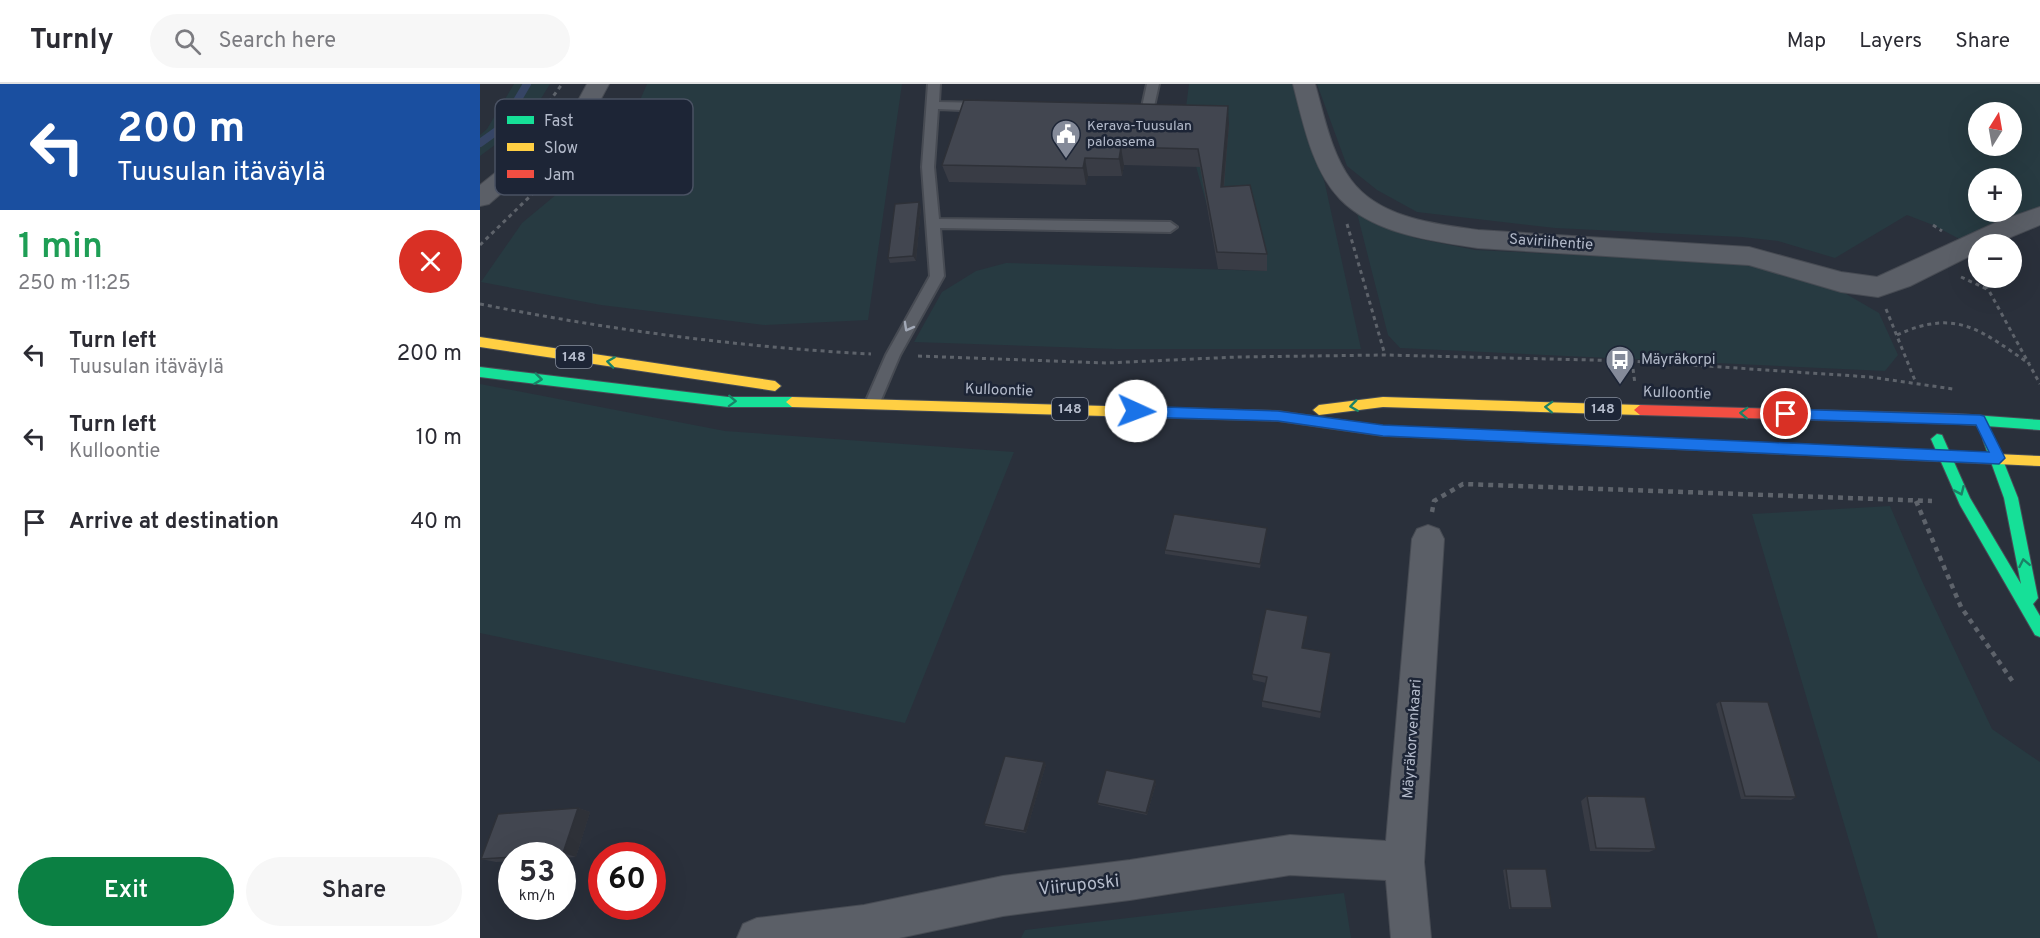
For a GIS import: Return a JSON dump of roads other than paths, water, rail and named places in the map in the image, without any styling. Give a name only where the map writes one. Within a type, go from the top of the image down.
[{"type":"main road","name":"Kulloontie","points":[[480,342],[742,380],[868,403]]},
{"type":"main road","name":"Kulloontie","points":[[480,372],[728,402],[868,403],[1278,416],[1383,431],[2040,461]]},
{"type":"main road","name":"Kulloontie","points":[[1278,416],[1383,402],[1928,418],[2040,425]]},
{"type":"main road","points":[[1928,418],[1965,501],[2038,625]]},
{"type":"main road","points":[[1980,420],[1999,458],[2012,502],[2038,625]]},
{"type":"street","points":[[590,99],[598,84]]},
{"type":"street","name":"Saviriihentie","points":[[1304,84],[1332,166],[1348,194],[1374,211],[1408,226],[1442,233],[1478,239],[1749,256],[1841,282],[1878,287],[1901,279],[2006,228],[2040,216]]},
{"type":"street","points":[[481,209],[501,195]]},
{"type":"street","name":"Mäyräkorvenkaari","points":[[1411,938],[1404,862],[1428,539]]},
{"type":"street","name":"Viiruposki","points":[[756,938],[864,924],[1003,896],[1130,880],[1290,855],[1404,862]]},
{"type":"lane","points":[[868,403],[937,276],[928,167],[934,84]]},
{"type":"lane","points":[[1124,111],[1147,111],[1153,84]]},
{"type":"lane","points":[[933,105],[992,107]]},
{"type":"lane","points":[[933,222],[1170,227]]},
{"type":"waterway","points":[[518,99],[527,84]]},
{"type":"waterway","points":[[480,143],[495,132]]},
{"type":"place","name":"Kerava-Tuusulan paloasema","points":[[1066,160]]},
{"type":"place","name":"Mäyräkorpi","points":[[1620,386]]}]
